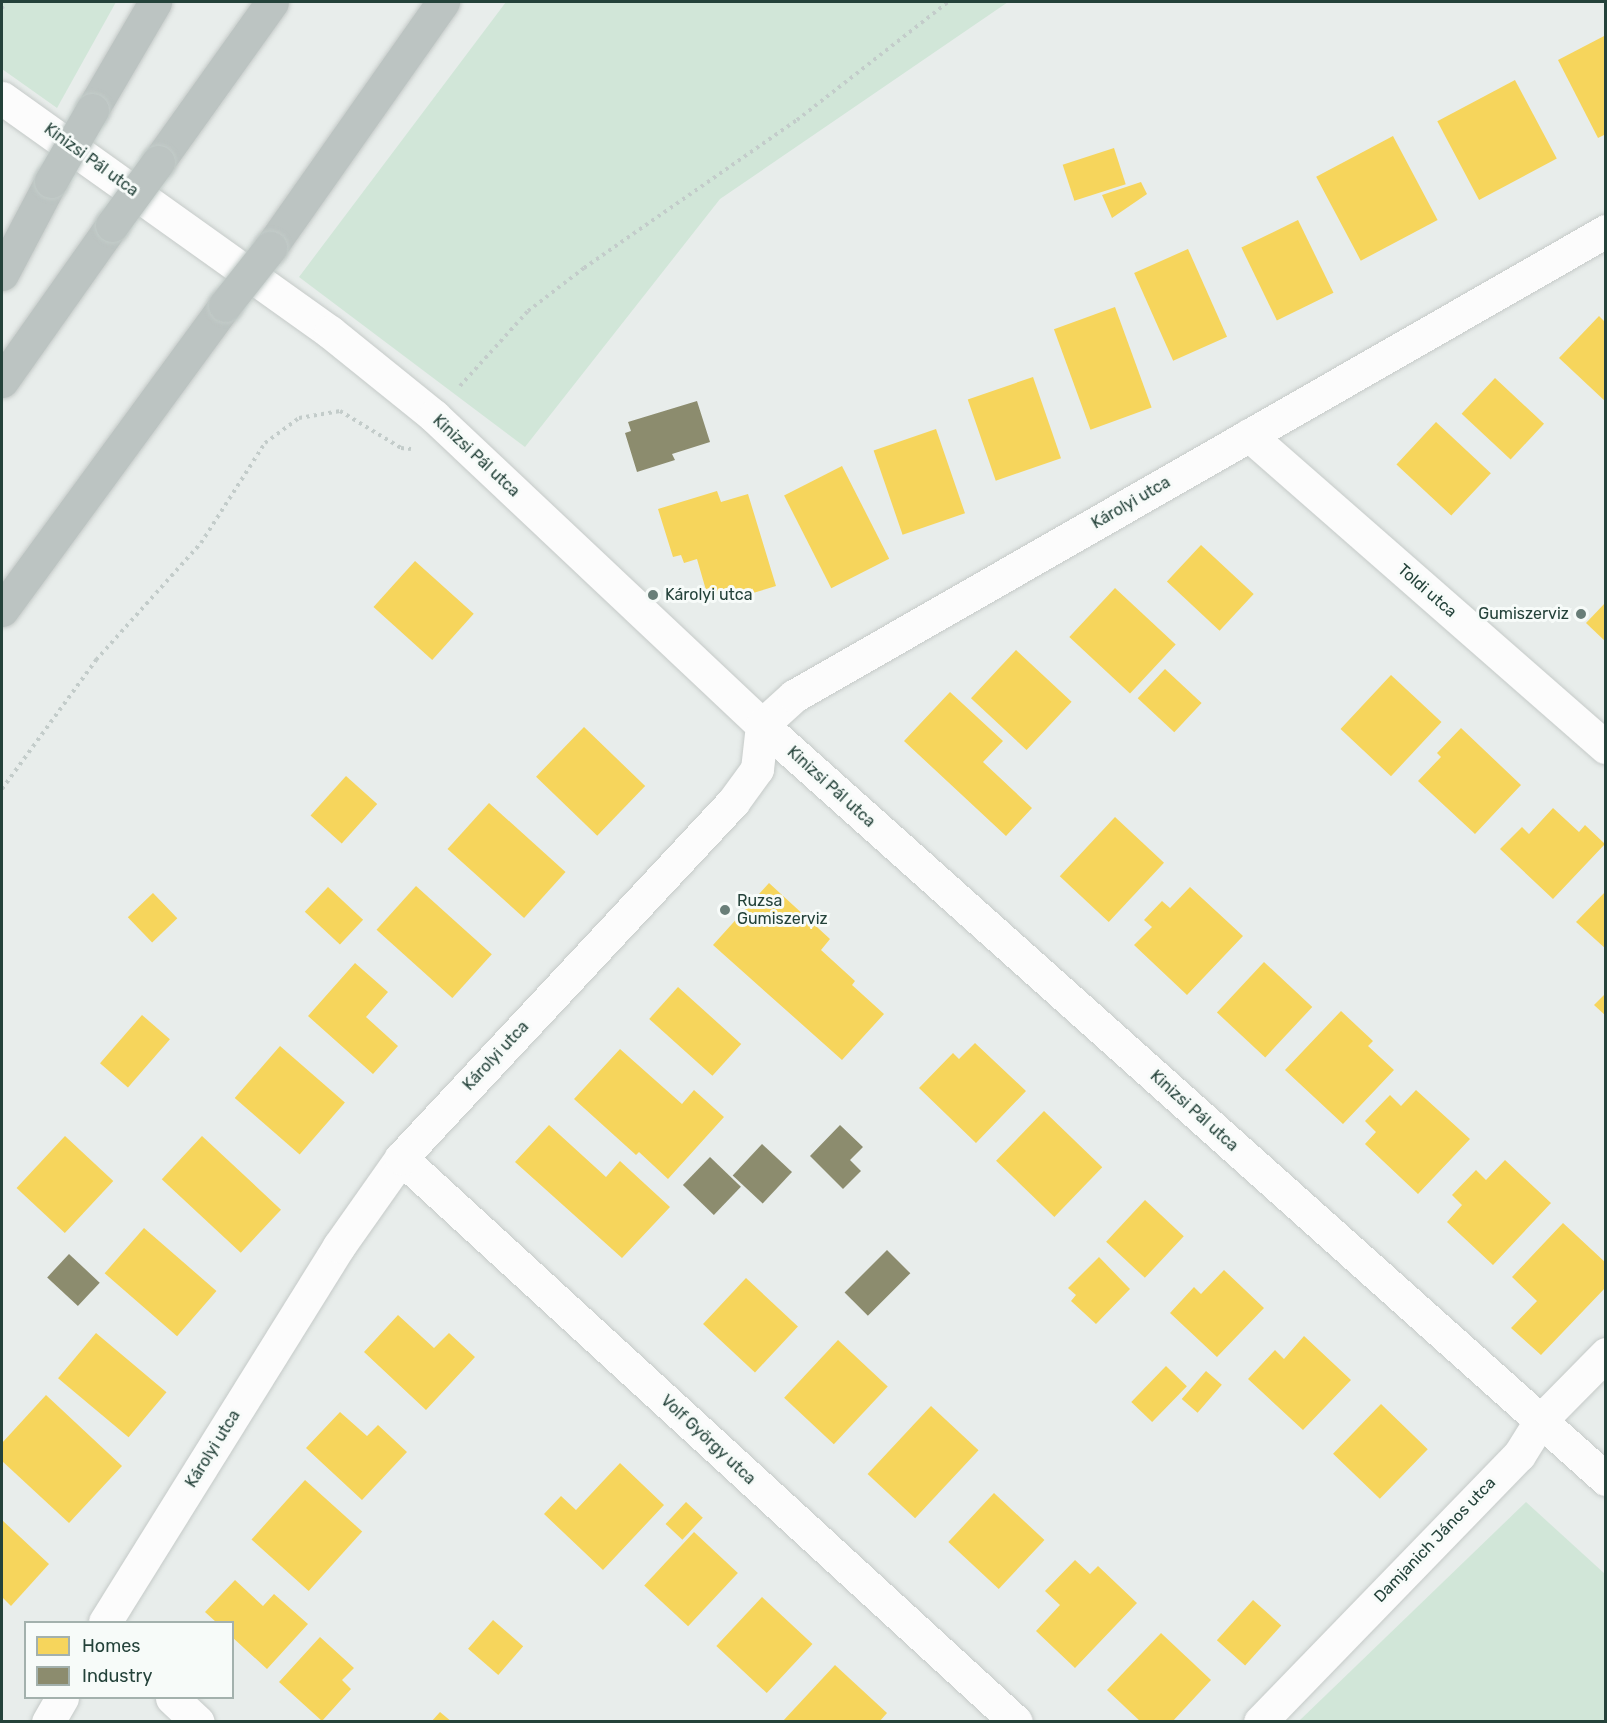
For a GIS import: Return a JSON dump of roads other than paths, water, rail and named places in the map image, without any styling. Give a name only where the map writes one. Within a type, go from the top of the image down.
[{"type":"highway","points":[[2,274],[51,181],[155,2]]},
{"type":"highway","points":[[2,381],[272,2]]},
{"type":"highway","points":[[2,610],[225,305],[270,248],[443,2]]},
{"type":"street","name":"Kinizsi Pál utca","points":[[2,98],[330,332],[443,425],[762,725],[1605,1479]]},
{"type":"street","name":"Károlyi utca","points":[[106,1621],[339,1246],[401,1158],[733,802],[757,768],[762,725],[794,696],[1605,231]]},
{"type":"street","name":"Toldi utca","points":[[1249,435],[1605,747]]},
{"type":"street","name":"Volf György utca","points":[[401,1158],[1016,1722]]},
{"type":"street","name":"Damjanich János utca","points":[[1260,1722],[1519,1455],[1540,1421],[1605,1354]]},
{"type":"street","points":[[48,1722],[61,1699]]},
{"type":"street","points":[[173,1699],[198,1722]]},
{"type":"place","name":"Károlyi utca","points":[[653,595]]},
{"type":"place","name":"Gumiszerviz","points":[[1581,614]]},
{"type":"place","name":"Ruzsa Gumiszerviz","points":[[725,910]]}]
